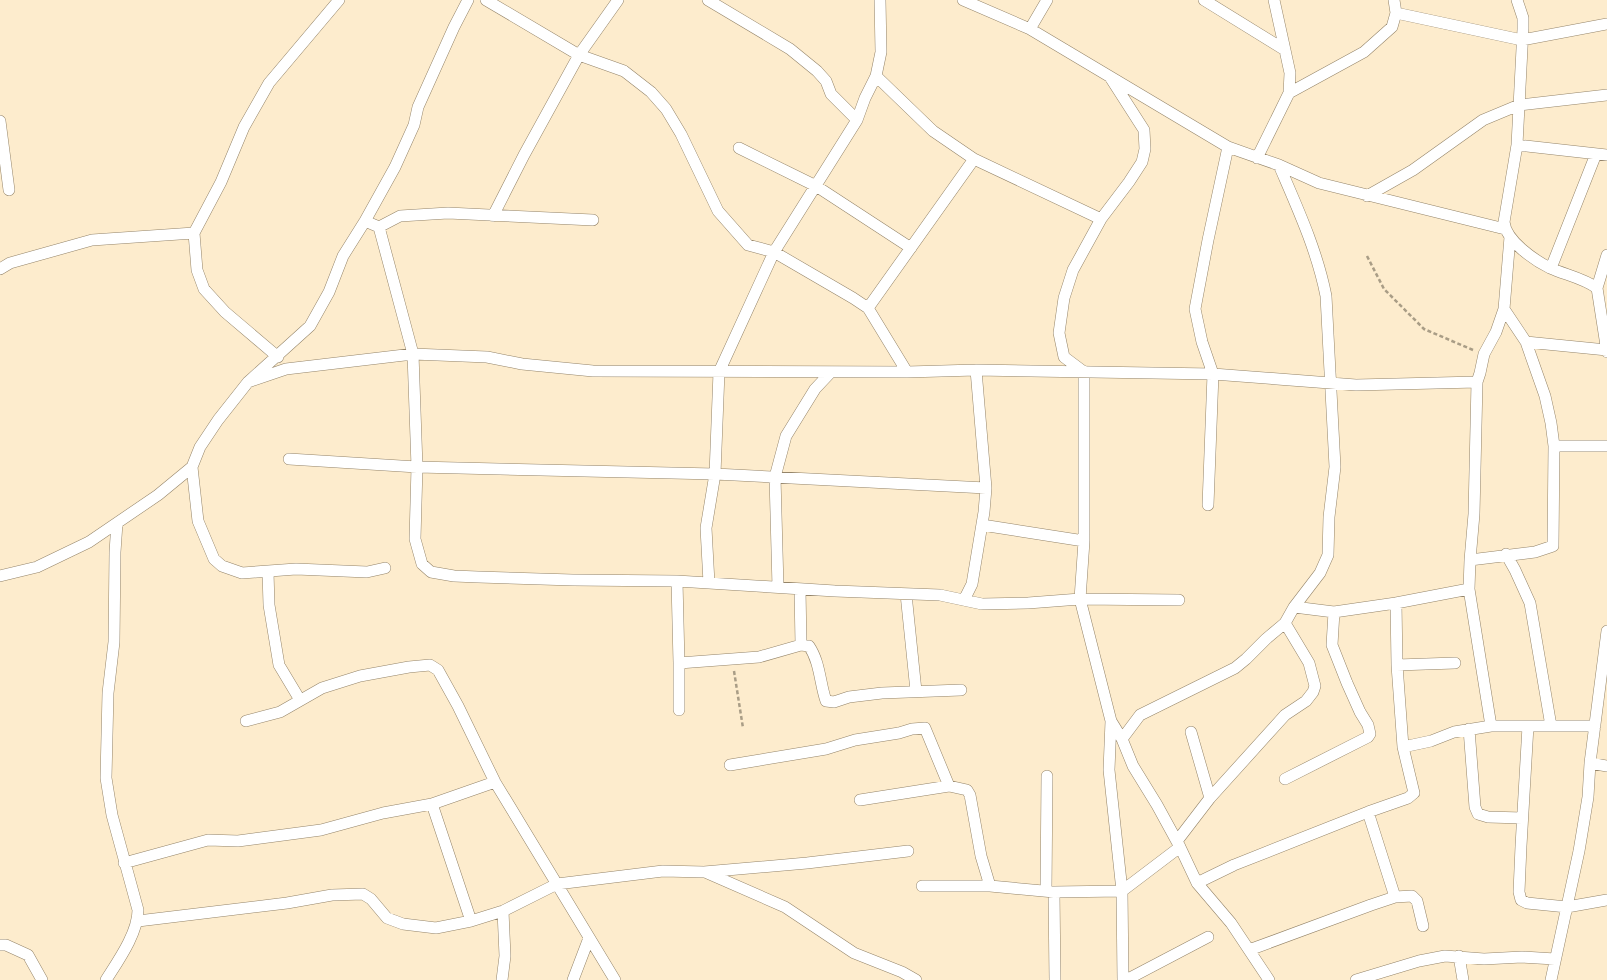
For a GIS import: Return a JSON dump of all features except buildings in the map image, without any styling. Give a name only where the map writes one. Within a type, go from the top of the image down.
[{"type":"street","points":[[278,357],[225,312],[204,288],[197,270],[194,233],[222,182],[244,127],[269,83],[339,0]]},
{"type":"street","points":[[0,576],[37,567],[89,542],[158,495],[192,466],[200,447],[218,420],[248,382],[278,357],[310,326],[329,292],[343,256],[395,167],[414,125],[418,107],[468,0]]},
{"type":"street","points":[[486,0],[579,55],[624,71],[651,92],[666,109],[681,134],[718,211],[748,245],[774,252],[868,308],[907,372]]},
{"type":"street","points":[[493,216],[579,55],[618,0]]},
{"type":"street","points":[[708,0],[790,49],[817,70],[826,81],[831,94],[857,120]]},
{"type":"street","points":[[708,582],[706,528],[715,474],[719,372],[774,252],[857,120],[876,76],[881,52],[880,0]]},
{"type":"street","points":[[963,0],[1030,29],[1228,147],[1279,164],[1319,183],[1507,233],[1532,257],[1551,268],[1590,283],[1597,288]]},
{"type":"street","points":[[1030,29],[1047,0]]},
{"type":"street","points":[[1204,0],[1285,50]]},
{"type":"street","points":[[1257,158],[1289,93],[1290,73],[1274,0]]},
{"type":"street","points":[[1289,93],[1364,52],[1392,28],[1396,12],[1394,0]]},
{"type":"street","points":[[1491,726],[1469,590],[1470,560],[1474,514],[1477,382],[1484,354],[1496,332],[1504,309],[1507,233],[1505,217],[1517,145],[1523,18],[1518,0]]},
{"type":"street","points":[[1396,12],[1522,40],[1607,24]]},
{"type":"street","points":[[876,76],[933,131],[974,159],[1100,219]]},
{"type":"street","points":[[1084,372],[1064,357],[1059,333],[1064,298],[1073,270],[1100,219],[1142,162],[1145,149],[1144,130],[1110,77]]},
{"type":"street","points":[[1367,196],[1413,170],[1483,120],[1519,105],[1607,95]]},
{"type":"street","points":[[0,121],[9,190]]},
{"type":"street","points":[[1517,145],[1601,154],[1551,268]]},
{"type":"street","points":[[1208,504],[1213,374],[1202,342],[1195,309],[1228,147]]},
{"type":"street","points":[[740,148],[816,186],[911,248]]},
{"type":"street","points":[[868,308],[974,159]]},
{"type":"street","points":[[1122,739],[1140,715],[1234,668],[1256,650],[1285,623],[1294,607],[1320,572],[1328,555],[1329,516],[1335,467],[1326,296],[1322,277],[1300,215],[1279,164]]},
{"type":"street","points":[[379,227],[400,216],[448,213],[593,220]]},
{"type":"street","points":[[365,221],[379,227]]},
{"type":"street","points":[[379,227],[413,354],[417,467],[415,540],[422,564],[431,572],[470,577],[708,582],[940,595],[982,604],[1080,599],[1179,600]]},
{"type":"street","points":[[0,269],[10,263],[92,240],[194,233]]},
{"type":"street","points":[[1526,342],[1607,351],[1597,288],[1607,255]]},
{"type":"street","points":[[1470,560],[1506,554],[1535,552],[1553,546],[1554,446],[1545,396],[1526,342],[1504,309]]},
{"type":"street","points":[[248,382],[286,369],[413,354],[487,357],[522,364],[593,371],[907,372],[976,370],[1213,374],[1356,386],[1477,382]]},
{"type":"street","points":[[964,600],[972,584],[986,488],[976,370]]},
{"type":"street","points":[[778,587],[775,477],[786,436],[815,389],[831,372]]},
{"type":"street","points":[[1084,372],[1084,541],[1080,599],[1111,721],[1122,739],[1133,766],[1157,805],[1197,883],[1230,923],[1269,980]]},
{"type":"street","points":[[1554,446],[1607,446]]},
{"type":"street","points":[[289,459],[417,467],[715,474],[986,488]]},
{"type":"street","points":[[192,466],[198,520],[214,559],[222,566],[242,574],[296,569],[367,572],[385,568]]},
{"type":"street","points":[[106,980],[120,958],[138,921],[138,910],[112,815],[106,778],[108,692],[114,642],[117,523]]},
{"type":"street","points":[[982,525],[1084,541]]},
{"type":"street","points":[[1506,554],[1518,575],[1530,603],[1552,726]]},
{"type":"street","points":[[268,572],[269,605],[280,665],[300,700]]},
{"type":"street","points":[[677,581],[680,664],[679,710]]},
{"type":"street","points":[[800,588],[801,645]]},
{"type":"street","points":[[1294,607],[1334,612],[1469,590]]},
{"type":"street","points":[[906,594],[916,691]]},
{"type":"street","points":[[1197,883],[1234,865],[1408,798],[1414,793],[1403,747],[1397,665],[1396,603]]},
{"type":"street","points":[[1285,780],[1368,737],[1370,734],[1368,725],[1346,683],[1332,645],[1334,612]]},
{"type":"street","points":[[922,886],[990,886],[1050,892],[1122,891],[1178,844],[1210,798],[1285,714],[1306,700],[1314,692],[1315,686],[1309,663],[1285,623]]},
{"type":"street","points":[[1550,980],[1579,850],[1588,797],[1595,726],[1603,696],[1607,631]]},
{"type":"street","points":[[680,664],[759,657],[801,645],[809,646],[814,654],[826,701],[834,702],[849,697],[865,695],[961,690]]},
{"type":"street","points":[[1397,665],[1455,664]]},
{"type":"street","points":[[246,721],[280,712],[322,688],[360,676],[430,665],[438,670],[495,782],[615,980]]},
{"type":"street","points":[[1111,721],[1108,770],[1122,891],[1124,980],[1208,937]]},
{"type":"street","points":[[1403,747],[1431,741],[1454,732],[1491,726],[1595,726]]},
{"type":"street","points":[[1528,726],[1519,892],[1521,900],[1527,903],[1567,907],[1607,900]]},
{"type":"street","points":[[730,765],[826,749],[855,740],[925,728],[949,786]]},
{"type":"street","points":[[1469,729],[1475,807],[1478,814],[1488,817],[1522,818]]},
{"type":"street","points":[[1191,732],[1210,798]]},
{"type":"street","points":[[1590,764],[1607,766]]},
{"type":"street","points":[[1047,776],[1050,892],[1055,980]]},
{"type":"street","points":[[124,863],[208,840],[238,841],[321,830],[383,812],[432,804],[495,782]]},
{"type":"street","points":[[860,800],[949,786],[967,790],[970,795],[981,856],[990,886]]},
{"type":"street","points":[[432,804],[471,921]]},
{"type":"street","points":[[1368,812],[1395,897]]},
{"type":"street","points":[[138,921],[288,903],[332,895],[362,894],[371,899],[387,918],[403,924],[436,928],[471,921],[503,911],[557,884],[663,871],[704,872],[807,863],[908,851]]},
{"type":"street","points":[[704,872],[785,907],[854,953],[902,972],[916,980]]},
{"type":"street","points":[[1249,950],[1395,897],[1412,896],[1417,901],[1423,926]]},
{"type":"street","points":[[502,980],[506,956],[503,911]]},
{"type":"street","points":[[573,980],[589,938]]},
{"type":"street","points":[[0,945],[28,955],[42,980]]},
{"type":"street","points":[[1356,980],[1419,961],[1445,956],[1484,959],[1522,957],[1555,959]]},
{"type":"street","points":[[1459,956],[1464,980]]},
{"type":"path","points":[[1367,256],[1384,289],[1424,329],[1484,354]]},
{"type":"path","points":[[732,659],[744,728]]}]
